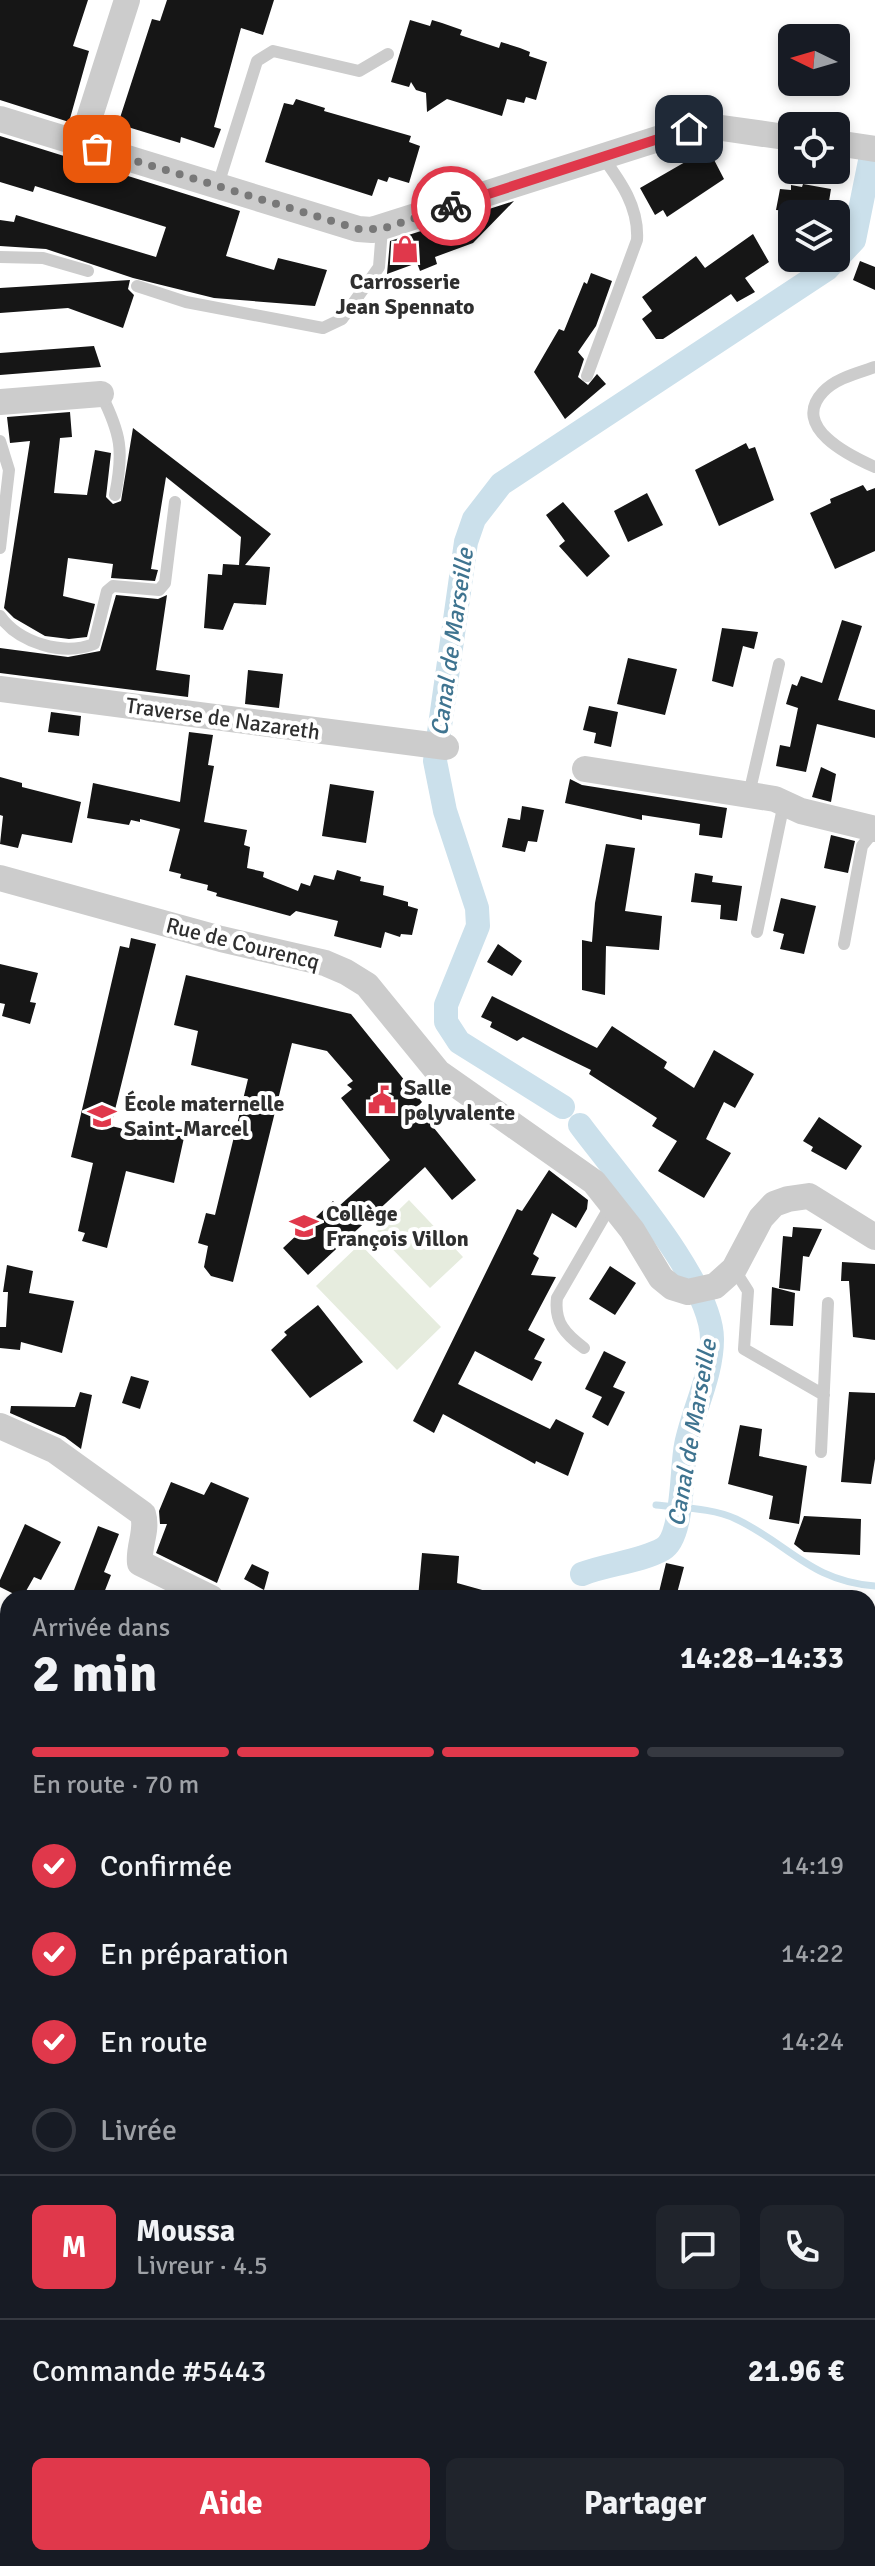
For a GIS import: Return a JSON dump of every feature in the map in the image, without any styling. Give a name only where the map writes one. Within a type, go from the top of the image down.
[{"type":"street","points":[[81,144],[127,0]]},
{"type":"street","points":[[0,119],[358,229],[382,229],[689,129],[715,127],[778,136]]},
{"type":"street","points":[[850,145],[875,149]]},
{"type":"street","points":[[0,402],[101,394]]},
{"type":"street","name":"Traverse de Nazareth","points":[[0,689],[436,746]]},
{"type":"street","points":[[585,769],[749,794],[801,811],[875,829]]},
{"type":"street","name":"Rue de Courencq","points":[[0,878],[221,939],[325,963],[346,972],[367,985],[438,1072],[546,1145],[594,1182],[612,1203],[661,1278],[688,1292],[725,1277]]},
{"type":"street","points":[[725,1277],[761,1218],[774,1204],[788,1199],[809,1196],[875,1237]]},
{"type":"street","points":[[0,1426],[54,1450],[143,1514],[146,1524],[139,1552],[140,1563],[195,1590]]},
{"type":"lane","points":[[218,185],[257,61],[262,55],[273,51],[359,71],[388,54]]},
{"type":"lane","points":[[587,376],[637,240],[638,225],[627,191],[602,156]]},
{"type":"lane","points":[[137,286],[186,302],[323,328],[342,319],[379,267],[382,229]]},
{"type":"lane","points":[[0,257],[43,258],[88,271]]},
{"type":"lane","points":[[875,367],[837,381],[821,393],[816,425],[839,450],[875,467]]},
{"type":"lane","points":[[101,394],[118,428],[122,458],[115,495]]},
{"type":"lane","points":[[0,441],[9,470],[0,548]]},
{"type":"lane","points":[[0,616],[11,632],[37,643],[78,650],[94,644],[107,591],[113,586],[159,590],[165,583],[175,502]]},
{"type":"lane","points":[[749,794],[779,664]]},
{"type":"lane","points":[[757,932],[784,803]]},
{"type":"lane","points":[[844,944],[862,846],[875,829]]},
{"type":"lane","points":[[584,1348],[567,1335],[555,1313],[557,1298],[612,1203]]},
{"type":"lane","points":[[725,1277],[748,1291],[744,1349],[824,1395]]},
{"type":"lane","points":[[821,1452],[828,1303]]},
{"type":"shaded area","points":[[409,1200],[463,1257],[430,1288],[376,1232]]},
{"type":"shaded area","points":[[360,1244],[441,1327],[397,1370],[316,1286]]},
{"type":"building","points":[[0,0],[88,0],[73,46],[89,51],[69,122],[0,100]]},
{"type":"building","points":[[167,0],[274,0],[263,35],[241,28],[214,127],[221,129],[214,148],[181,137],[180,143],[118,124],[152,19],[160,21]]},
{"type":"building","points":[[410,20],[430,26],[432,20],[442,23],[462,30],[460,35],[499,48],[501,42],[547,62],[536,100],[526,97],[524,103],[507,99],[502,116],[447,99],[427,112],[426,93],[416,90],[411,82],[409,87],[391,82]]},
{"type":"building","points":[[296,99],[325,108],[324,111],[411,136],[409,142],[420,146],[409,183],[389,177],[387,182],[378,179],[372,196],[265,162],[284,103],[293,105]]},
{"type":"building","points":[[0,136],[240,211],[226,256],[274,270],[278,258],[327,270],[315,306],[214,298],[133,278],[46,249],[0,246],[0,220],[14,222],[16,215],[156,257],[166,227],[35,186],[33,192],[0,182]]},
{"type":"building","points":[[710,152],[724,179],[667,217],[663,210],[655,215],[640,188],[699,154]]},
{"type":"building","points":[[803,184],[831,189],[829,200],[778,200],[776,210],[780,189],[791,190],[791,185],[802,187]]},
{"type":"building","points":[[514,201],[473,243],[435,257],[437,264],[420,271],[417,263],[387,274],[390,241]]},
{"type":"building","points":[[753,234],[769,262],[745,278],[755,292],[737,302],[731,294],[663,339],[656,339],[642,319],[652,311],[642,297],[696,256],[705,268]]},
{"type":"building","points":[[860,261],[875,267],[875,290],[853,280]]},
{"type":"building","points":[[591,273],[612,281],[596,326],[578,352],[584,359],[578,377],[588,385],[597,374],[606,384],[565,419],[534,372],[559,329],[564,331],[584,282],[587,284]]},
{"type":"building","points":[[130,280],[128,289],[134,295],[123,328],[68,308],[0,313],[0,288]]},
{"type":"building","points":[[94,346],[101,367],[0,375],[0,353]]},
{"type":"building","points":[[70,412],[72,437],[60,438],[54,493],[87,495],[95,450],[111,453],[106,497],[113,504],[121,501],[133,428],[271,534],[245,565],[270,567],[266,605],[234,603],[223,630],[204,628],[208,574],[222,575],[223,564],[239,565],[241,537],[166,477],[151,569],[158,570],[155,581],[111,578],[113,564],[68,558],[63,596],[95,604],[87,637],[69,639],[45,636],[14,618],[4,608],[30,441],[10,443],[7,417]]},
{"type":"building","points":[[746,443],[749,449],[755,447],[774,500],[719,526],[695,470]]},
{"type":"building","points":[[863,485],[867,491],[875,488],[875,551],[835,569],[810,513],[831,503],[830,499]]},
{"type":"building","points":[[647,493],[663,525],[628,542],[614,511]]},
{"type":"building","points":[[563,502],[610,556],[587,577],[559,546],[565,541],[546,515]]},
{"type":"building","points":[[116,595],[158,599],[167,595],[156,670],[190,675],[188,697],[0,673],[0,648],[68,657],[100,651]]},
{"type":"building","points":[[842,620],[862,626],[838,700],[875,710],[875,738],[817,724],[806,772],[776,766],[780,745],[790,747],[798,708],[786,704],[792,684],[797,686],[801,676],[822,683]]},
{"type":"building","points":[[722,628],[758,632],[754,649],[743,646],[733,687],[712,681]]},
{"type":"building","points":[[628,658],[677,669],[665,715],[617,704]]},
{"type":"building","points":[[248,670],[283,674],[279,708],[245,704]]},
{"type":"building","points":[[589,706],[618,712],[611,747],[594,743],[596,733],[583,730]]},
{"type":"building","points":[[51,712],[81,716],[79,736],[48,732]]},
{"type":"building","points":[[189,732],[213,735],[208,765],[214,766],[204,822],[247,830],[244,845],[250,847],[247,868],[264,872],[263,877],[298,891],[301,883],[310,886],[314,875],[334,880],[337,870],[361,877],[360,881],[384,886],[383,895],[408,902],[408,906],[418,909],[412,935],[401,934],[400,937],[385,932],[381,948],[334,936],[338,921],[296,911],[290,916],[216,896],[217,893],[207,890],[208,885],[180,878],[181,874],[169,871],[180,829],[140,819],[140,822],[131,820],[129,825],[87,818],[93,783],[180,802]]},
{"type":"building","points":[[821,767],[836,774],[831,802],[812,797]]},
{"type":"building","points":[[0,777],[22,783],[22,787],[81,802],[72,843],[22,834],[18,848],[0,844],[3,816],[0,815]]},
{"type":"building","points":[[570,779],[582,785],[727,808],[722,838],[699,835],[700,824],[642,815],[642,820],[565,803]]},
{"type":"building","points":[[330,784],[374,791],[366,843],[322,836]]},
{"type":"building","points":[[522,806],[544,810],[537,842],[528,841],[525,852],[502,847],[508,818],[520,820]]},
{"type":"building","points":[[831,835],[855,841],[848,873],[824,868]]},
{"type":"building","points":[[606,844],[635,848],[625,911],[662,916],[659,950],[606,946],[605,995],[582,990],[582,940],[592,942],[595,903]]},
{"type":"building","points":[[695,873],[713,876],[712,882],[742,886],[737,921],[720,919],[721,905],[691,902]]},
{"type":"building","points":[[781,898],[816,906],[804,954],[780,949],[784,934],[773,931]]},
{"type":"building","points":[[131,938],[156,944],[111,1126],[150,1135],[153,1126],[185,1133],[174,1183],[126,1171],[107,1248],[82,1241],[85,1233],[78,1231],[93,1163],[71,1157],[120,946],[129,948]]},
{"type":"building","points":[[498,944],[522,961],[512,976],[487,962]]},
{"type":"building","points":[[0,964],[38,973],[30,1002],[36,1003],[30,1024],[2,1016],[5,1004],[0,1003]]},
{"type":"building","points":[[186,975],[351,1014],[422,1102],[417,1107],[476,1180],[452,1200],[425,1167],[308,1275],[283,1248],[333,1201],[338,1207],[390,1160],[341,1098],[352,1089],[347,1085],[353,1081],[327,1051],[292,1043],[233,1282],[211,1276],[204,1267],[208,1246],[198,1243],[206,1213],[215,1215],[248,1079],[191,1065],[198,1031],[174,1025]]},
{"type":"building","points":[[492,996],[597,1048],[612,1026],[667,1062],[664,1068],[694,1088],[714,1050],[754,1074],[735,1108],[724,1102],[706,1139],[731,1153],[704,1198],[658,1171],[677,1141],[652,1126],[657,1118],[589,1074],[591,1070],[523,1037],[517,1041],[490,1027],[492,1022],[481,1017]]},
{"type":"building","points":[[819,1117],[862,1146],[846,1170],[811,1151],[813,1147],[803,1141]]},
{"type":"building","points":[[549,1170],[588,1200],[587,1209],[576,1228],[552,1213],[533,1254],[539,1258],[531,1275],[556,1277],[528,1330],[545,1339],[534,1359],[542,1362],[532,1381],[475,1351],[458,1384],[550,1429],[556,1419],[584,1433],[568,1476],[536,1461],[535,1464],[443,1414],[434,1433],[413,1421],[517,1209],[522,1211]]},
{"type":"building","points":[[793,1227],[822,1229],[809,1257],[803,1256],[800,1291],[779,1288],[783,1236],[792,1237]]},
{"type":"building","points":[[842,1262],[875,1264],[875,1340],[853,1337],[849,1281],[841,1281]]},
{"type":"building","points":[[7,1265],[33,1271],[29,1293],[74,1301],[62,1353],[21,1342],[20,1350],[0,1348],[0,1327],[6,1327],[8,1292],[3,1292]]},
{"type":"building","points":[[610,1266],[636,1283],[615,1315],[589,1299]]},
{"type":"building","points":[[772,1287],[795,1293],[793,1326],[770,1325]]},
{"type":"building","points":[[318,1305],[363,1362],[310,1398],[271,1350],[287,1335],[284,1332]]},
{"type":"building","points":[[604,1351],[626,1362],[613,1387],[625,1392],[608,1426],[592,1417],[602,1397],[585,1389]]},
{"type":"building","points":[[131,1376],[149,1381],[140,1409],[122,1403]]},
{"type":"building","points":[[80,1392],[92,1395],[81,1449],[65,1437],[10,1413],[11,1406],[75,1407]]},
{"type":"building","points":[[849,1392],[875,1393],[875,1459],[871,1484],[841,1482]]},
{"type":"building","points":[[740,1425],[762,1429],[759,1456],[807,1466],[799,1524],[769,1519],[773,1496],[728,1484]]},
{"type":"building","points":[[171,1482],[204,1495],[211,1482],[249,1498],[217,1583],[156,1553],[167,1524],[160,1524],[159,1511]]},
{"type":"building","points":[[804,1516],[861,1519],[860,1555],[804,1552],[794,1544]]},
{"type":"building","points":[[25,1524],[61,1542],[41,1580],[34,1577],[27,1590],[6,1590],[0,1587],[0,1580]]},
{"type":"building","points":[[98,1526],[119,1534],[104,1572],[111,1575],[105,1590],[74,1590]]},
{"type":"building","points":[[422,1553],[459,1556],[457,1583],[482,1590],[419,1590]]},
{"type":"building","points":[[666,1563],[684,1567],[678,1590],[659,1590]]},
{"type":"building","points":[[252,1564],[269,1572],[264,1590],[244,1579]]},
{"type":"waterway","name":"Canal de Marseille","points":[[563,1107],[459,1042],[446,1022],[446,1005],[478,926],[477,908],[445,811],[435,761],[466,542],[474,519],[501,484],[827,269],[854,240],[871,156]]},
{"type":"waterway","name":"Canal de Marseille","points":[[580,1125],[680,1259],[708,1315],[712,1339],[706,1380],[686,1445],[678,1517],[670,1542],[663,1549],[644,1557],[582,1574]]},
{"type":"waterway","points":[[656,1505],[727,1515],[755,1529],[816,1569],[853,1583],[875,1586]]},
{"type":"way so far","points":[[97,149],[358,229],[382,229],[451,206]]},
{"type":"place","name":"Carrosserie Jean Spennato","points":[[405,249]]},
{"type":"place","name":"Salle polyvalente","points":[[382,1100]]},
{"type":"place","name":"École maternelle Saint-Marcel","points":[[102,1116]]},
{"type":"place","name":"Collège François Villon","points":[[304,1226]]},
{"type":"route","points":[[451,206],[689,129]]}]
